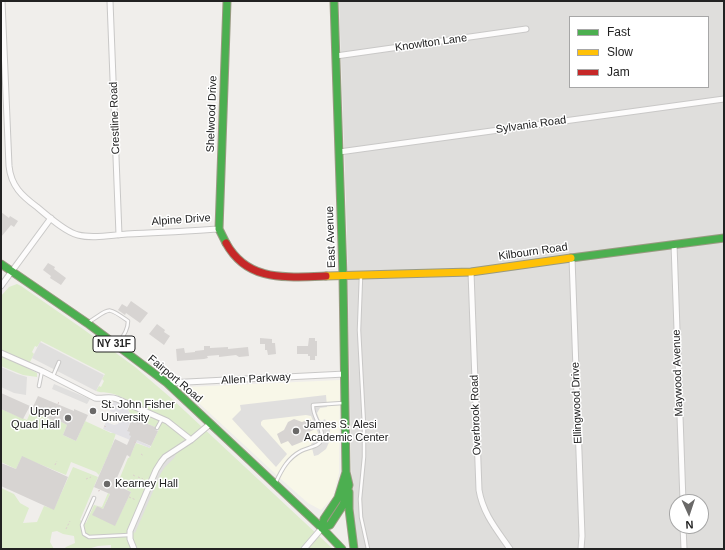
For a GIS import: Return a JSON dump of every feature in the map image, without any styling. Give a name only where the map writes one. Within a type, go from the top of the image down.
[{"type":"main road","name":"Shelwood Drive","points":[[219,229],[227,1]]},
{"type":"main road","name":"East Avenue","points":[[322,528],[330,524],[343,505],[349,485],[346,472],[343,276],[334,1]]},
{"type":"main road","name":"Alpine Drive","points":[[219,229],[222,238],[232,253],[242,264],[259,274],[278,277],[343,276]]},
{"type":"main road","name":"Kilbourn Road","points":[[343,276],[471,272],[724,238]]},
{"type":"main road","name":"Fairport Road","points":[[1,264],[87,323],[167,384],[322,528]]},
{"type":"main road","name":"East Avenue","points":[[322,528],[324,519],[338,498],[346,472]]},
{"type":"main road","points":[[349,485],[349,509],[354,549]]},
{"type":"main road","points":[[322,528],[342,549]]},
{"type":"street","name":"Alpine Drive","points":[[2,1],[9,173],[18,191],[51,218],[77,235],[119,235],[219,229]]},
{"type":"street","name":"Crestline Road","points":[[110,1],[119,235]]},
{"type":"street","name":"Knowlton Lane","points":[[336,56],[526,29]]},
{"type":"street","name":"Sylvania Road","points":[[339,152],[724,99]]},
{"type":"street","points":[[1,286],[51,218]]},
{"type":"street","name":"Maywood Avenue","points":[[674,244],[682,494]]},
{"type":"street","name":"Ellingwood Drive","points":[[572,258],[582,536],[581,549]]},
{"type":"street","name":"Overbrook Road","points":[[471,272],[479,490],[482,505],[488,518],[510,549]]},
{"type":"street","points":[[1,353],[42,371],[95,398],[101,399],[112,397],[162,418],[172,424],[191,440]]},
{"type":"street","name":"Allen Parkway","points":[[167,384],[345,374]]},
{"type":"street","points":[[134,549],[131,545],[131,527],[161,462],[210,424]]},
{"type":"street","points":[[304,549],[322,528]]},
{"type":"street","points":[[683,534],[684,549]]},
{"type":"lane","points":[[361,275],[359,330],[364,425],[364,457],[360,499],[361,517],[368,549]]},
{"type":"lane","points":[[87,323],[108,310],[112,310],[128,321],[126,332],[117,346]]},
{"type":"lane","points":[[52,376],[59,362]]},
{"type":"lane","points":[[39,386],[42,371]]},
{"type":"lane","points":[[274,484],[285,464],[294,455],[320,443],[322,439],[322,434],[313,413],[313,405],[346,403]]},
{"type":"lane","points":[[157,428],[162,418]]},
{"type":"lane","points":[[94,498],[82,526],[84,534],[89,537],[130,535]]},
{"type":"path","points":[[55,466],[57,461]]},
{"type":"path","points":[[86,479],[91,477]]},
{"type":"path","points":[[138,478],[143,479]]},
{"type":"path","points":[[98,491],[102,490]]},
{"type":"path","points":[[129,497],[136,500]]},
{"type":"path","points":[[66,529],[70,521]]},
{"type":"shaded area","points":[[339,1],[724,1],[724,549],[359,549],[352,513],[347,235]]},
{"type":"shaded area","points":[[40,342],[104,375],[96,391],[32,358]]},
{"type":"shaded area","points":[[1,367],[27,377],[26,395],[14,393],[1,387]]},
{"type":"shaded area","name":"St. John Fisher University","points":[[340,380],[339,473],[333,497],[321,510],[308,503],[188,393],[188,387]]},
{"type":"shaded area","points":[[54,384],[90,399],[87,404],[52,389]]},
{"type":"shaded area","points":[[326,395],[327,407],[320,408],[317,413],[321,421],[325,419],[330,430],[330,440],[326,449],[318,455],[314,456],[311,444],[317,440],[318,433],[311,416],[306,415],[263,420],[261,422],[261,425],[287,454],[276,467],[232,419],[241,410],[240,405]]},
{"type":"shaded area","points":[[114,401],[126,406],[130,414],[135,418],[135,423],[131,421],[127,430],[130,432],[131,437],[150,446],[150,448],[103,429],[106,422],[114,425],[118,424],[120,421],[119,415],[110,411]]},
{"type":"shaded area","points":[[176,453],[175,457],[161,473],[135,533],[132,531],[160,468]]},
{"type":"green space","name":"St. John Fisher University","points":[[17,284],[135,367],[171,398],[333,549],[111,549],[111,545],[98,546],[88,549],[64,549],[75,543],[74,536],[57,531],[52,532],[50,542],[54,549],[1,549],[1,488],[14,494],[20,503],[29,508],[23,523],[37,522],[44,506],[54,509],[73,467],[98,477],[80,520],[86,523],[94,505],[102,507],[108,493],[110,494],[103,509],[97,506],[93,515],[115,525],[131,492],[127,490],[129,484],[119,480],[128,458],[136,443],[150,448],[159,429],[136,420],[130,414],[128,409],[131,402],[114,394],[96,391],[99,386],[101,387],[104,381],[102,379],[105,374],[41,341],[37,347],[35,346],[32,352],[34,354],[27,368],[37,373],[37,377],[23,375],[1,366],[1,296],[9,287]]},
{"type":"green space","points":[[1,409],[27,420],[32,409],[48,416],[47,418],[55,421],[56,419],[67,425],[63,435],[76,441],[85,421],[111,433],[116,433],[111,449],[99,475],[96,472],[71,462],[66,475],[22,457],[16,469],[1,462]]},
{"type":"building","points":[[1,212],[9,218],[10,216],[18,221],[14,227],[11,225],[1,237]]},
{"type":"building","points":[[48,263],[55,267],[54,269],[66,278],[61,285],[50,278],[51,276],[43,270]]},
{"type":"building","points":[[131,301],[148,313],[140,323],[126,313],[125,315],[118,310],[122,304],[127,307]]},
{"type":"building","points":[[157,324],[170,336],[164,345],[149,334]]},
{"type":"building","points":[[260,338],[272,339],[272,343],[275,343],[276,354],[268,355],[267,350],[265,350],[265,344],[260,344]]},
{"type":"building","points":[[309,338],[315,338],[315,341],[317,341],[317,356],[315,356],[315,360],[310,360],[310,356],[308,356],[308,354],[297,354],[297,346],[308,346]]},
{"type":"building","points":[[204,346],[210,346],[210,348],[228,347],[228,349],[248,347],[249,356],[239,357],[236,355],[219,357],[219,355],[207,356],[208,358],[204,359],[177,361],[176,349],[184,348],[185,353],[195,352],[204,350]]},
{"type":"building","points":[[1,393],[30,406],[23,419],[1,409]]},
{"type":"building","name":"Upper Quad Hall","points":[[38,396],[74,411],[74,409],[88,415],[76,441],[63,435],[67,425],[56,419],[55,421],[47,418],[48,416],[32,409]]},
{"type":"building","name":"James S. Alesi Academic Center","points":[[294,419],[302,422],[310,419],[315,429],[307,433],[309,439],[292,446],[288,441],[281,444],[277,434],[284,430],[288,422]]},
{"type":"building","name":"Kearney Hall","points":[[136,420],[155,427],[155,430],[158,431],[151,446],[137,440],[130,457],[127,455],[116,480],[120,482],[118,486],[131,492],[115,526],[92,515],[97,506],[103,509],[110,494],[94,487],[115,439],[127,445],[131,436],[129,435],[130,432],[127,431],[131,421],[135,423]]},
{"type":"building","points":[[22,456],[68,477],[54,510],[1,486],[1,463],[16,469]]},
{"type":"traffic: fast","points":[[226,243],[219,229],[227,1]]},
{"type":"traffic: fast","points":[[322,528],[330,525],[343,505],[349,485],[346,472],[343,276],[334,1]]},
{"type":"traffic: fast","points":[[571,258],[724,238]]},
{"type":"traffic: fast","points":[[1,264],[87,323],[167,383],[322,528],[342,549]]},
{"type":"traffic: fast","points":[[322,528],[324,519],[338,498],[346,472]]},
{"type":"traffic: fast","points":[[349,492],[349,509],[354,549]]},
{"type":"traffic: slow","points":[[326,276],[471,272],[571,258]]},
{"type":"traffic: jam","points":[[226,243],[235,256],[245,265],[257,271],[283,277],[326,276]]},
{"type":"place","name":"St. John Fisher University","points":[[93,411]]},
{"type":"place","name":"Upper Quad Hall","points":[[68,418]]},
{"type":"place","name":"James S. Alesi Academic Center","points":[[296,431]]},
{"type":"place","name":"Kearney Hall","points":[[107,484]]}]
